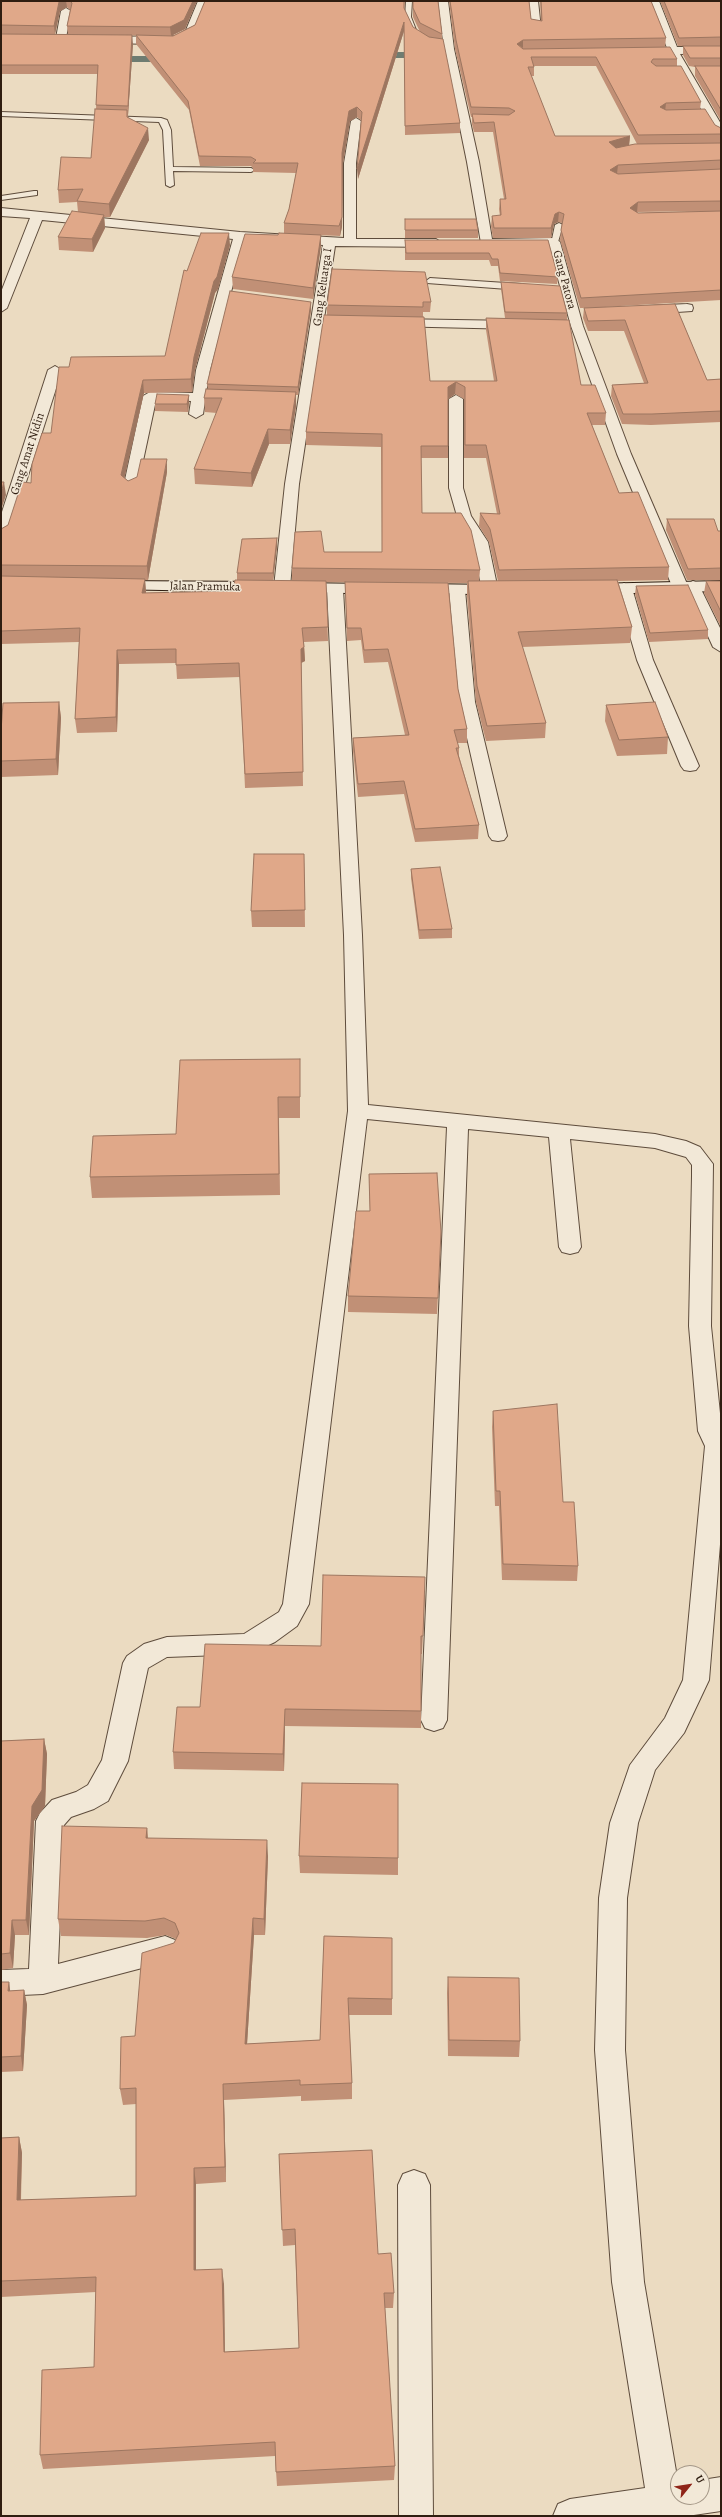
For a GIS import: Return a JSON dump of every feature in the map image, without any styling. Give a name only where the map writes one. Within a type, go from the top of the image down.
[{"type":"street","points":[[90,39],[157,41],[180,39],[190,32],[203,1]]},
{"type":"street","points":[[443,1],[445,46],[468,120],[487,243]]},
{"type":"street","points":[[533,1],[537,27]]},
{"type":"street","points":[[654,1],[675,53],[687,72],[706,111],[721,134]]},
{"type":"street","points":[[61,38],[66,10]]},
{"type":"street","points":[[48,38],[72,39]]},
{"type":"street","points":[[627,51],[675,53],[721,50]]},
{"type":"street","points":[[656,58],[675,53]]},
{"type":"street","points":[[687,72],[700,71]]},
{"type":"street","points":[[706,111],[721,105]]},
{"type":"street","points":[[350,243],[350,163],[356,122]]},
{"type":"street","name":"Gang Keluarga I","points":[[1,212],[38,214],[240,236],[330,242],[292,484],[282,588]]},
{"type":"street","points":[[1,308],[38,214]]},
{"type":"street","points":[[196,414],[203,370],[222,293],[240,236]]},
{"type":"street","points":[[330,242],[447,243]]},
{"type":"street","name":"Gang Patora","points":[[473,243],[554,242],[563,289],[576,320],[624,454],[687,586],[721,647]]},
{"type":"street","points":[[222,293],[237,295]]},
{"type":"street","points":[[305,304],[320,306]]},
{"type":"street","points":[[634,311],[687,308]]},
{"type":"street","points":[[562,326],[589,313]]},
{"type":"street","points":[[318,321],[334,322]]},
{"type":"street","points":[[381,323],[530,326]]},
{"type":"street","name":"Gang Amat Nidin","points":[[1,538],[55,370]]},
{"type":"street","points":[[130,489],[150,396],[245,398]]},
{"type":"street","points":[[456,399],[456,488],[464,516],[480,542],[490,590]]},
{"type":"street","points":[[290,401],[306,401]]},
{"type":"street","name":"Jalan Pramuka","points":[[102,586],[514,590]]},
{"type":"street","points":[[577,589],[721,586]]},
{"type":"street","points":[[624,588],[645,660],[690,766]]},
{"type":"street","points":[[43,1981],[50,1821],[62,1808],[84,1801],[98,1793],[115,1762],[136,1663],[153,1651],[167,1647],[247,1644],[266,1635],[288,1620],[296,1604],[358,1111],[353,935],[335,589]]},
{"type":"street","points":[[457,590],[466,702],[498,836]]},
{"type":"street","points":[[358,1111],[679,1146],[693,1152],[702,1164],[700,1326],[710,1431],[718,1451],[696,1680],[675,1725],[642,1765],[624,1823],[613,1898],[610,2050],[628,2274],[664,2503]]},
{"type":"street","points":[[434,1720],[458,1122]]},
{"type":"street","points":[[559,1132],[570,1247]]},
{"type":"street","points":[[1,1983],[43,1981],[165,1949]]},
{"type":"street","points":[[414,2185],[416,2516]]},
{"type":"street","points":[[570,2516],[721,2494]]},
{"type":"lane","points":[[409,1],[408,17],[416,34],[421,37]]},
{"type":"lane","points":[[675,72],[687,72]]},
{"type":"lane","points":[[1,114],[161,120],[164,122],[167,130],[170,185]]},
{"type":"lane","points":[[169,169],[251,170]]},
{"type":"lane","points":[[1,198],[34,193]]},
{"type":"lane","points":[[554,242],[559,225]]},
{"type":"lane","points":[[430,281],[528,288]]},
{"type":"building","points":[[1,1],[61,1],[59,2],[54,26],[1,25]]},
{"type":"building","points":[[70,1],[193,1],[184,20],[170,27],[67,26],[72,3]]},
{"type":"building","points":[[205,1],[404,1],[404,8],[413,27],[429,37],[443,39],[460,123],[405,126],[404,22],[357,169],[362,112],[357,107],[349,111],[342,153],[342,217],[339,226],[284,223],[289,209],[298,163],[253,163],[256,160],[251,157],[199,156],[188,101],[136,35],[173,36],[195,25]]},
{"type":"building","points":[[413,1],[438,1],[442,34],[420,23],[413,8]]},
{"type":"building","points":[[450,1],[529,1],[531,19],[542,21],[541,1],[651,1],[666,38],[523,40],[517,44],[523,49],[670,47],[677,59],[653,59],[651,62],[656,66],[681,66],[701,102],[666,103],[660,107],[666,110],[705,109],[715,125],[721,128],[721,134],[638,135],[596,57],[531,57],[534,67],[528,67],[555,136],[630,136],[609,142],[616,148],[635,144],[721,143],[721,160],[618,165],[610,170],[618,174],[721,169],[721,201],[638,202],[630,208],[638,213],[721,211],[721,290],[581,298],[561,230],[564,214],[559,212],[555,214],[551,228],[494,228],[492,216],[501,215],[500,199],[506,199],[494,122],[474,123],[472,114],[509,115],[515,111],[509,108],[471,107],[456,40]]},
{"type":"building","points":[[664,1],[721,1],[721,37],[679,38]]},
{"type":"building","points":[[1,34],[132,35],[128,106],[96,105],[98,65],[1,65]]},
{"type":"building","points":[[683,46],[721,46],[721,58],[690,58]]},
{"type":"building","points":[[695,66],[721,66],[721,110]]},
{"type":"building","points":[[95,109],[127,110],[127,117],[148,128],[109,204],[77,201],[83,189],[58,190],[61,157],[91,158]]},
{"type":"building","points":[[72,211],[104,215],[92,239],[58,237]]},
{"type":"building","points":[[405,219],[476,219],[478,230],[405,230]]},
{"type":"building","points":[[201,233],[229,233],[217,277],[214,281],[194,357],[191,379],[143,380],[121,475],[128,481],[137,477],[141,459],[167,459],[147,566],[1,565],[1,529],[8,525],[22,482],[31,483],[32,464],[42,433],[51,433],[59,367],[69,367],[71,357],[165,356],[184,270],[187,271]]},
{"type":"building","points":[[279,233],[321,235],[313,288],[232,277],[245,234],[278,235]]},
{"type":"building","points":[[405,240],[548,240],[558,277],[500,273],[498,259],[492,259],[489,253],[406,253]]},
{"type":"building","points":[[332,269],[425,272],[431,302],[423,302],[423,307],[327,305]]},
{"type":"building","points":[[501,282],[560,286],[567,313],[505,312]]},
{"type":"building","points":[[230,291],[311,302],[298,387],[207,384]]},
{"type":"building","points":[[675,304],[707,380],[721,379],[721,411],[623,414],[612,385],[648,383],[625,320],[588,321],[584,308]]},
{"type":"building","points":[[324,315],[424,317],[430,381],[497,381],[486,318],[569,320],[581,385],[595,385],[606,413],[587,413],[619,493],[638,492],[669,567],[499,570],[490,529],[480,513],[500,514],[486,445],[465,445],[465,387],[456,382],[448,387],[448,446],[421,446],[422,513],[461,513],[471,530],[480,570],[292,568],[295,532],[321,531],[324,552],[382,552],[382,434],[306,432]]},
{"type":"building","points":[[206,389],[296,392],[290,430],[268,429],[251,473],[194,469],[222,398],[204,398]]},
{"type":"building","points":[[157,394],[189,395],[187,404],[155,404]]},
{"type":"building","points":[[1,482],[4,482],[1,493]]},
{"type":"building","points":[[667,519],[714,519],[718,531],[721,531],[721,568],[688,569]]},
{"type":"building","points":[[277,538],[273,573],[237,573],[242,539]]},
{"type":"building","points":[[1,576],[145,579],[142,593],[233,591],[235,580],[326,581],[328,627],[302,628],[304,647],[301,649],[303,772],[245,774],[239,663],[176,665],[176,649],[117,650],[116,717],[75,719],[80,628],[1,631]]},
{"type":"building","points":[[617,580],[632,627],[518,632],[546,723],[487,726],[477,686],[468,581]]},
{"type":"building","points":[[706,581],[721,581],[721,612]]},
{"type":"building","points":[[345,582],[448,583],[458,689],[467,729],[454,730],[459,748],[456,748],[479,825],[415,829],[404,781],[358,784],[353,738],[409,735],[388,649],[364,650],[361,628],[347,628]]},
{"type":"building","points":[[688,585],[708,630],[650,633],[636,586]]},
{"type":"building","points":[[59,702],[56,759],[1,761],[3,703]]},
{"type":"building","points":[[655,702],[668,737],[619,740],[606,705]]},
{"type":"building","points":[[254,854],[304,854],[305,910],[251,911]]},
{"type":"building","points":[[440,867],[452,929],[419,930],[411,869]]},
{"type":"building","points":[[300,1059],[300,1097],[278,1097],[279,1174],[90,1177],[93,1136],[176,1134],[180,1060]]},
{"type":"building","points":[[437,1173],[441,1232],[438,1298],[348,1296],[356,1211],[370,1211],[369,1174]]},
{"type":"building","points":[[557,1404],[563,1502],[574,1502],[578,1566],[503,1564],[500,1491],[496,1491],[493,1411]]},
{"type":"building","points":[[323,1575],[425,1577],[423,1636],[421,1636],[421,1711],[285,1709],[283,1754],[173,1752],[177,1707],[200,1707],[205,1644],[321,1646]]},
{"type":"building","points":[[44,1739],[42,1790],[32,1806],[26,1920],[12,1920],[10,1953],[1,1954],[1,1741]]},
{"type":"building","points":[[302,1783],[398,1784],[398,1858],[299,1856]]},
{"type":"building","points":[[62,1826],[147,1828],[146,1838],[267,1840],[264,1919],[253,1918],[245,2044],[320,2040],[324,1936],[392,1938],[392,1999],[348,1998],[352,2083],[300,2085],[300,2080],[223,2084],[225,2167],[194,2168],[194,2270],[222,2269],[224,2352],[299,2348],[295,2229],[282,2230],[279,2154],[372,2150],[378,2254],[391,2253],[394,2293],[384,2293],[395,2466],[276,2472],[275,2442],[40,2455],[42,2370],[94,2367],[96,2277],[1,2281],[1,2138],[19,2137],[17,2200],[136,2196],[136,2088],[120,2089],[121,2037],[135,2036],[142,1953],[174,1943],[179,1933],[175,1923],[164,1918],[145,1921],[58,1919]]},
{"type":"building","points":[[448,1977],[519,1978],[520,2041],[449,2040]]},
{"type":"building","points":[[1,1982],[9,1982],[8,1991],[24,1990],[21,2056],[1,2057]]},
{"type":"waterway","points":[[380,55],[420,55]]},
{"type":"waterway","points":[[116,59],[164,59]]}]
